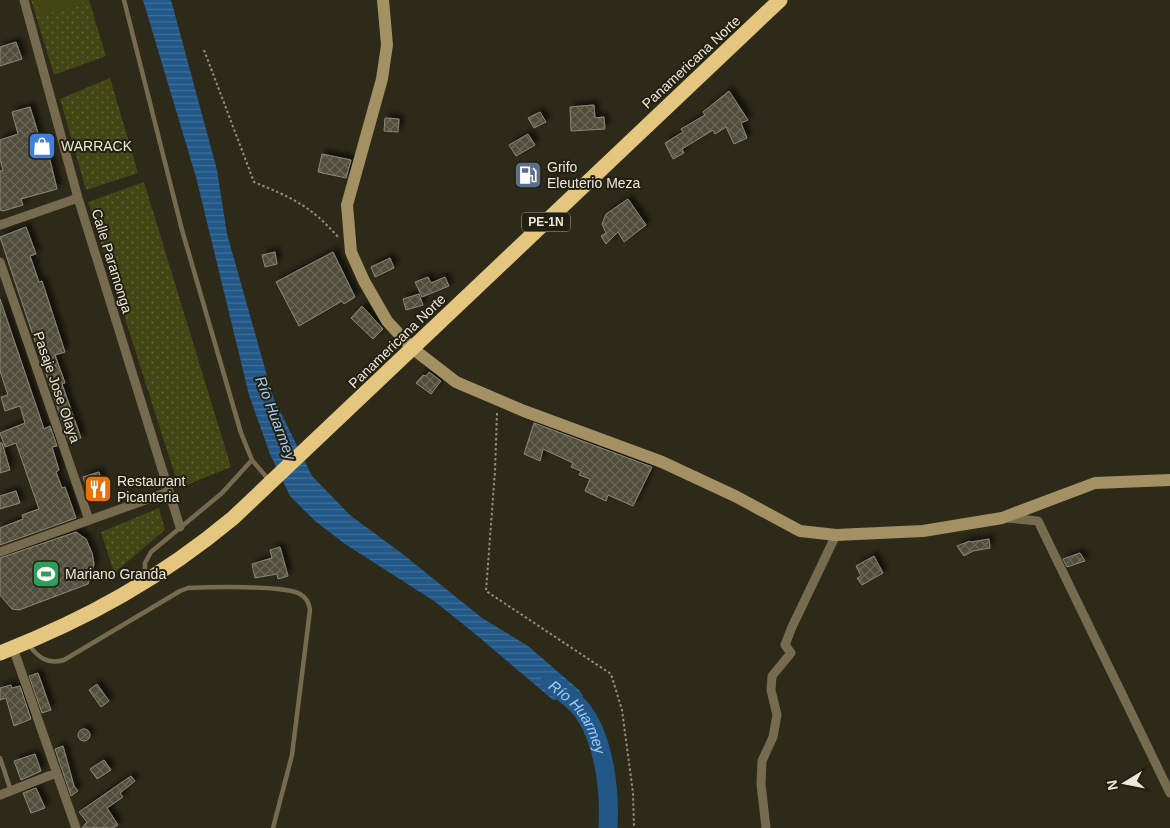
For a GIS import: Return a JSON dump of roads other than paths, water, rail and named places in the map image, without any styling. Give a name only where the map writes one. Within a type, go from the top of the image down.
[{"type":"highway","name":"Panamericana Norte","points":[[4,649],[27,642],[96,611],[145,584],[212,535],[272,483],[780,0]]},
{"type":"street","name":"Calle Paramonga","points":[[24,0],[78,198],[180,527]]},
{"type":"street","points":[[383,0],[387,45],[382,79],[347,205],[351,252],[364,281],[387,321],[412,348],[456,382],[662,462],[735,496],[800,531],[836,535],[923,531],[1002,518],[1095,483],[1170,480]]},
{"type":"street","points":[[0,225],[78,198]]},
{"type":"street","name":"Pasaje Jose Olaya","points":[[0,262],[89,520]]},
{"type":"street","points":[[0,552],[168,492]]},
{"type":"street","points":[[1002,518],[1038,521],[1170,793]]},
{"type":"street","points":[[766,828],[761,784],[762,761],[773,736],[777,716],[771,690],[772,676],[790,653],[786,645],[792,627],[836,535]]},
{"type":"street","points":[[4,649],[56,773],[76,828]]},
{"type":"street","points":[[0,795],[56,773]]},
{"type":"lane","points":[[124,0],[182,230],[241,433],[252,460],[272,483]]},
{"type":"lane","points":[[145,584],[145,563],[148,557],[180,527],[222,493],[252,460]]},
{"type":"lane","points":[[27,642],[42,659],[50,662],[64,660],[188,588],[250,588],[294,591],[302,595],[308,602],[310,610],[292,755],[272,828]]},
{"type":"lane","points":[[0,758],[11,790]]},
{"type":"water","name":"Río Huarmey","points":[[143,0],[171,0],[217,170],[227,234],[273,397],[312,476],[351,516],[400,552],[482,618],[528,646],[579,690],[583,696],[553,700],[434,601],[345,544],[315,521],[290,496],[270,454],[249,395],[196,177]]},
{"type":"waterway","name":"Río Huarmey","points":[[550,682],[581,709],[597,739],[607,784],[608,828]]},
{"type":"place","name":"WARRACK","points":[[42,146]]},
{"type":"place","name":"Grifo Eleuterio Meza","points":[[528,175]]},
{"type":"place","name":"Restaurant Picanteria","points":[[98,489]]},
{"type":"place","name":"Mariano Granda","points":[[46,574]]}]
